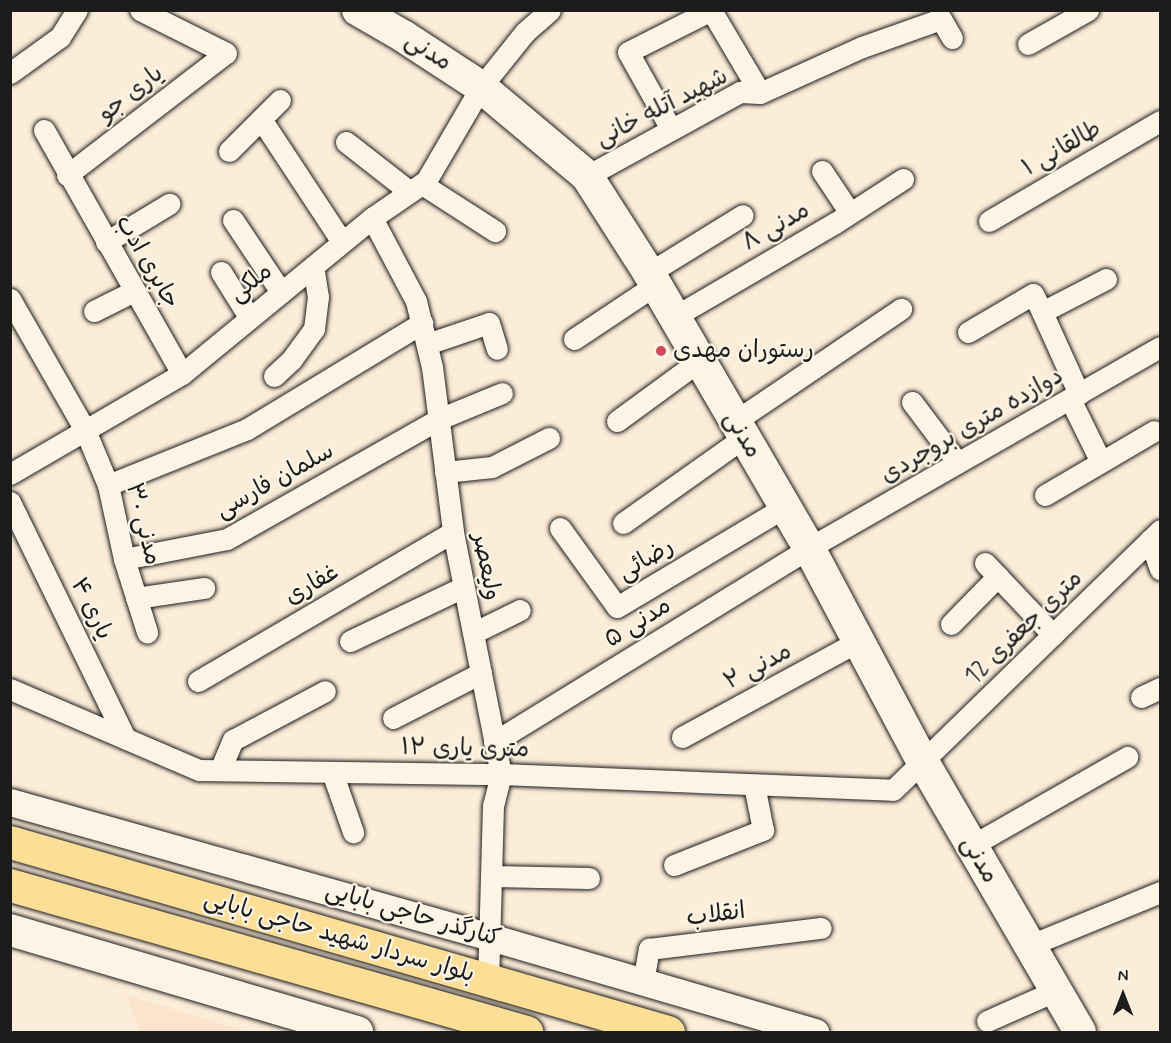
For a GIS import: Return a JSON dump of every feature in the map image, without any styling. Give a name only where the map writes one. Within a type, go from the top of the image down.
[{"type":"highway","name":"بلوار سردار شهید حاجی بابایی","points":[[10,842],[488,981],[571,1019],[668,1032]]},
{"type":"highway","name":"بلوار سردار شهید حاجی بابایی","points":[[10,885],[526,1032]]},
{"type":"main road","name":"مدنی","points":[[358,10],[403,36],[481,87],[586,176],[652,279],[809,548],[923,762],[1080,1032]]},
{"type":"main road","points":[[10,930],[357,1032]]},
{"type":"street","name":"یاری جو","points":[[67,175],[226,53],[140,10]]},
{"type":"street","name":"ملکی","points":[[10,474],[182,374],[372,218],[416,188],[481,87],[525,32],[550,10]]},
{"type":"street","points":[[1028,44],[1088,10]]},
{"type":"street","points":[[671,129],[628,52],[706,13],[760,93]]},
{"type":"street","points":[[10,73],[60,37],[68,15]]},
{"type":"street","name":"شهید آتله خانی","points":[[586,176],[740,92],[760,93],[862,48],[940,19],[952,38]]},
{"type":"street","points":[[229,151],[280,100]]},
{"type":"street","points":[[261,119],[342,242]]},
{"type":"street","name":"طالقانی ۱","points":[[989,221],[1161,121]]},
{"type":"street","name":"جابری ادب","points":[[44,130],[67,175],[182,374]]},
{"type":"street","points":[[346,142],[416,188],[495,231]]},
{"type":"street","points":[[822,171],[850,213]]},
{"type":"street","name":"مدنی ۸","points":[[674,317],[903,179]]},
{"type":"street","points":[[106,242],[169,204]]},
{"type":"street","points":[[574,339],[652,279],[743,215]]},
{"type":"street","name":"ولیعصر","points":[[372,218],[416,301],[427,344],[453,532],[501,774],[493,805],[488,981]]},
{"type":"street","points":[[233,220],[281,292]]},
{"type":"street","points":[[274,376],[292,359],[314,330],[318,297],[313,266]]},
{"type":"street","points":[[221,272],[249,317]]},
{"type":"street","points":[[1042,312],[1106,279]]},
{"type":"street","points":[[94,310],[134,291]]},
{"type":"street","points":[[968,332],[1033,294],[1101,462]]},
{"type":"street","name":"مدنی ۳۰","points":[[10,299],[85,430],[108,485],[124,559],[147,632]]},
{"type":"street","points":[[622,523],[739,430],[901,309]]},
{"type":"street","points":[[427,344],[489,322],[497,349]]},
{"type":"street","points":[[108,485],[247,429],[422,323]]},
{"type":"street","name":"دوازده متری بروجردی","points":[[809,548],[1161,347]]},
{"type":"street","points":[[617,421],[699,361]]},
{"type":"street","name":"سلمان فارسی","points":[[124,559],[227,539],[439,420],[502,393]]},
{"type":"street","points":[[912,402],[958,463]]},
{"type":"street","points":[[1045,495],[1154,431]]},
{"type":"street","points":[[445,472],[492,467],[549,438]]},
{"type":"street","name":"یاری ۴","points":[[10,502],[125,738]]},
{"type":"street","name":"رضائی","points":[[560,528],[617,607],[785,507]]},
{"type":"street","name":"غفاری","points":[[198,681],[453,532]]},
{"type":"street","points":[[1155,535],[1161,569]]},
{"type":"street","name":"12 متری جعفری","points":[[923,762],[1155,535]]},
{"type":"street","name":"مدنی ۵","points":[[494,742],[809,548]]},
{"type":"street","points":[[951,624],[992,570],[1053,635]]},
{"type":"street","points":[[350,641],[464,587]]},
{"type":"street","points":[[136,598],[204,588]]},
{"type":"street","points":[[473,633],[520,610]]},
{"type":"street","name":"مدنی ۲","points":[[682,737],[859,641]]},
{"type":"street","points":[[393,718],[481,674]]},
{"type":"street","points":[[1141,697],[1161,688]]},
{"type":"street","name":"۱۲ متری یاری","points":[[11,689],[199,770],[501,774],[893,790],[923,762]]},
{"type":"street","points":[[220,770],[233,740],[326,691]]},
{"type":"street","points":[[971,846],[1127,757]]},
{"type":"street","points":[[332,772],[353,831]]},
{"type":"street","points":[[674,865],[763,830],[754,784]]},
{"type":"street","name":"کنارگذر حاجی بابایی","points":[[10,802],[815,1032]]},
{"type":"street","points":[[491,876],[589,878]]},
{"type":"street","points":[[1028,946],[1161,892]]},
{"type":"street","name":"انقلاب","points":[[643,982],[649,950],[821,928]]},
{"type":"street","points":[[987,1021],[1057,990]]},
{"type":"shaded area","points":[[126,995],[248,1032],[140,1032]]},
{"type":"place","name":"رستوران مهدی","points":[[661,351]]}]
